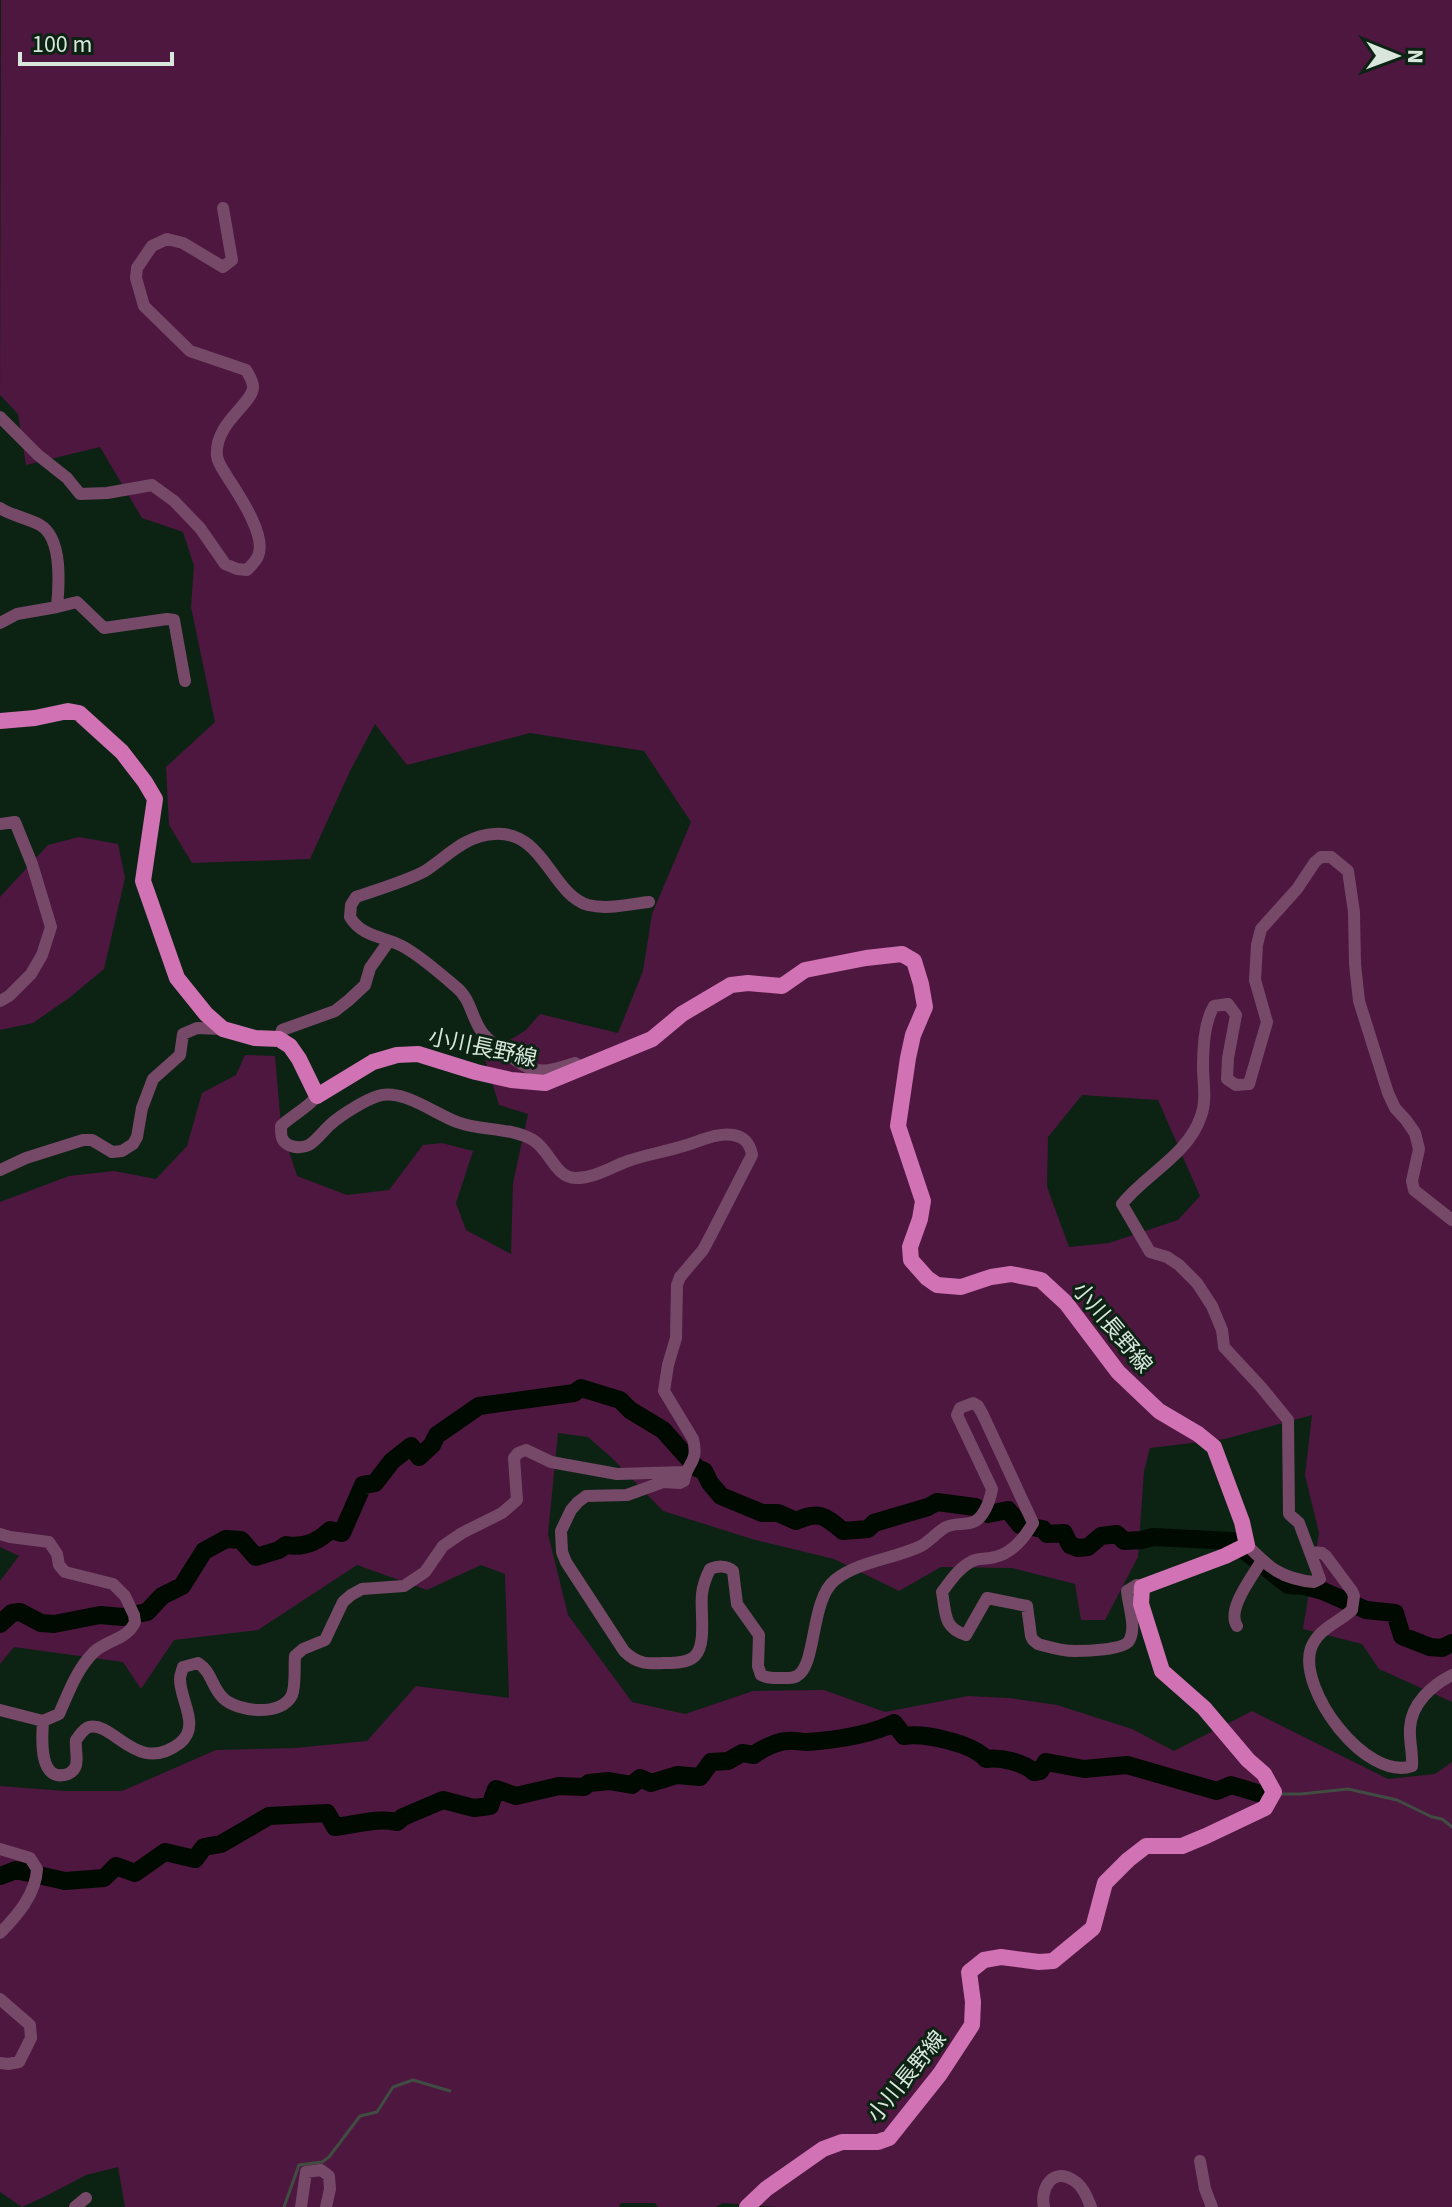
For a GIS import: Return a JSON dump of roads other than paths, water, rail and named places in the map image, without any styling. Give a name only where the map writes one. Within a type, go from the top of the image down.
[{"type":"main road","points":[[0,721],[68,711],[79,713],[122,752],[155,799],[143,881],[177,978],[206,1014],[223,1029],[255,1038],[279,1039],[290,1046],[317,1096]]},
{"type":"main road","name":"小川長野線","points":[[317,1096],[373,1062],[397,1055],[418,1054],[476,1072],[545,1083],[652,1039],[682,1014],[731,985],[782,986],[805,970],[902,954],[914,961],[925,1007],[913,1035],[898,1126],[923,1201],[910,1247],[911,1260],[937,1285],[961,1287],[1011,1274],[1041,1280],[1066,1303],[1118,1372],[1159,1411],[1214,1447],[1242,1522],[1247,1545]]},
{"type":"main road","points":[[1142,1587],[1247,1545]]},
{"type":"main road","name":"小川長野線","points":[[747,2207],[766,2189],[823,2149],[842,2142],[878,2142],[889,2138],[940,2074],[972,2025],[969,1972],[984,1960],[1001,1957],[1053,1961],[1093,1928],[1105,1883],[1146,1846],[1182,1846],[1265,1808],[1274,1792],[1264,1774],[1248,1760],[1204,1708],[1162,1671],[1141,1604],[1142,1587]]},
{"type":"street","points":[[0,417],[38,455],[67,478],[80,494],[152,485],[174,501],[200,528],[225,564],[247,570],[258,557],[261,546],[240,497],[218,460],[217,444],[227,422],[251,394],[251,379],[246,370],[190,351],[144,306],[136,278],[137,268],[152,246],[167,239],[183,243],[223,267],[229,264],[232,260],[223,208]]},
{"type":"street","points":[[0,508],[43,526],[60,566],[57,607]]},
{"type":"street","points":[[0,623],[17,614],[77,602],[104,628],[174,620],[185,681]]},
{"type":"street","points":[[0,824],[15,822],[32,864],[51,927],[42,955],[31,974],[0,1001]]},
{"type":"street","points":[[582,1068],[575,1063],[544,1071],[532,1070],[518,1063],[489,1041],[459,989],[403,946],[363,932],[350,917],[351,905],[356,897],[423,872],[462,842],[497,833],[515,836],[530,845],[567,889],[587,905],[621,906],[649,902]]},
{"type":"street","points":[[1247,1545],[1284,1577],[1314,1582],[1320,1579],[1299,1523],[1289,1514],[1288,1420],[1224,1347],[1222,1330],[1212,1306],[1197,1283],[1167,1257],[1150,1252],[1122,1204],[1185,1146],[1196,1129],[1205,1103],[1203,1065],[1208,1015],[1214,1006],[1228,1004],[1236,1015],[1227,1079],[1236,1085],[1249,1084],[1267,1022],[1255,980],[1261,929],[1282,908],[1321,857],[1331,857],[1348,871],[1354,912],[1359,1001],[1388,1093],[1395,1108],[1415,1133],[1419,1149],[1412,1181],[1414,1190],[1452,1220]]},
{"type":"street","points":[[279,1039],[282,1030],[335,1011],[349,1000],[365,985],[370,968],[389,941]]},
{"type":"street","points":[[0,1170],[26,1158],[83,1140],[92,1140],[112,1152],[128,1148],[137,1137],[142,1108],[153,1079],[180,1055],[183,1034],[197,1028],[223,1029]]},
{"type":"street","points":[[317,1096],[281,1126],[282,1138],[288,1145],[309,1145],[333,1122],[379,1095],[413,1101],[468,1126],[522,1135],[535,1141],[551,1158],[560,1174],[571,1179],[729,1134],[746,1140],[750,1147],[752,1155],[711,1235],[677,1285],[676,1338],[664,1391],[693,1439],[696,1455],[693,1463],[680,1483],[663,1482],[627,1495],[586,1496],[571,1510],[561,1531],[566,1562],[631,1658],[642,1664],[689,1661],[695,1657],[701,1647],[702,1592],[706,1576],[710,1569],[722,1567],[733,1571],[737,1604],[759,1635],[758,1666],[761,1675],[778,1678],[798,1675],[804,1670],[824,1593],[837,1578],[923,1545],[946,1527],[973,1523],[979,1519],[991,1498],[992,1489],[957,1415],[960,1408],[973,1403],[983,1415],[1033,1523],[1011,1549],[996,1557],[973,1561],[952,1578],[942,1592],[947,1624],[966,1635],[987,1598],[1027,1606],[1031,1636],[1038,1644],[1074,1651],[1121,1647],[1131,1637],[1127,1591],[1137,1585],[1142,1587]]},
{"type":"street","points":[[43,1721],[42,1749],[46,1764],[56,1775],[63,1775],[73,1771],[77,1764],[76,1740],[86,1728],[92,1726],[103,1729],[140,1752],[170,1750],[186,1738],[190,1727],[180,1679],[183,1667],[198,1663],[207,1669],[216,1691],[226,1702],[246,1711],[276,1708],[285,1703],[292,1694],[295,1656],[303,1649],[325,1640],[343,1602],[351,1595],[362,1589],[404,1586],[425,1572],[443,1546],[502,1513],[517,1500],[514,1458],[518,1453],[526,1450],[551,1462],[617,1474],[685,1472]]},
{"type":"street","points":[[0,1534],[49,1542],[65,1572],[113,1584],[125,1596],[135,1622],[127,1633],[103,1644],[76,1673],[59,1714],[43,1721],[0,1710]]},
{"type":"street","points":[[1310,1552],[1326,1556],[1354,1596],[1352,1610],[1327,1627],[1316,1639],[1309,1668],[1326,1710],[1351,1743],[1373,1759],[1391,1767],[1400,1769],[1412,1766],[1410,1731],[1414,1711],[1434,1686],[1452,1675]]},
{"type":"street","points":[[1237,1626],[1233,1621],[1234,1608],[1262,1560]]},
{"type":"street","points":[[0,1849],[30,1858],[37,1869],[34,1886],[25,1903],[0,1933]]},
{"type":"street","points":[[0,1999],[30,2025],[31,2038],[19,2062],[0,2063]]},
{"type":"street","points":[[1200,2161],[1212,2207]]},
{"type":"street","points":[[301,2207],[306,2172],[321,2170],[329,2176],[326,2207]]},
{"type":"street","points":[[1044,2207],[1043,2189],[1050,2179],[1061,2176],[1072,2179],[1083,2189],[1091,2207]]},
{"type":"street","points":[[75,2207],[86,2198]]},
{"type":"waterway","points":[[0,1624],[12,1613],[20,1612],[41,1623],[54,1624],[100,1615],[123,1617],[147,1612],[162,1596],[182,1586],[204,1551],[226,1539],[241,1540],[256,1557],[286,1545],[310,1543],[330,1530],[342,1533],[363,1485],[375,1483],[392,1461],[411,1446],[419,1457],[432,1445],[437,1435],[479,1406],[574,1393],[581,1388],[620,1400],[630,1410],[663,1430],[697,1468],[704,1471],[721,1496],[762,1513],[778,1513],[796,1521],[821,1516],[843,1531],[868,1529],[874,1523],[937,1502],[975,1507],[988,1514],[1008,1510],[1020,1525],[1043,1529],[1047,1534],[1064,1533],[1070,1545],[1078,1548],[1088,1547],[1101,1536],[1117,1534],[1124,1541],[1153,1537],[1232,1541],[1288,1585],[1323,1591],[1366,1610],[1395,1613],[1402,1636],[1430,1647],[1442,1648],[1452,1643]]},
{"type":"waterway","points":[[0,1876],[16,1870],[65,1881],[104,1878],[116,1866],[135,1873],[165,1852],[195,1859],[204,1847],[221,1844],[269,1816],[327,1813],[335,1827],[374,1821],[397,1822],[443,1800],[474,1808],[490,1806],[496,1789],[516,1796],[559,1786],[584,1787],[589,1783],[609,1781],[632,1785],[640,1778],[651,1783],[677,1775],[700,1777],[711,1762],[728,1761],[742,1753],[754,1755],[779,1742],[840,1738],[894,1723],[904,1736],[948,1740],[970,1748],[986,1759],[1011,1761],[1034,1772],[1040,1771],[1046,1762],[1084,1769],[1127,1765],[1217,1791],[1231,1785],[1261,1794]]},
{"type":"waterway","points":[[1280,1794],[1348,1789],[1397,1800],[1442,1819],[1452,1827]]},
{"type":"waterway","points":[[284,2207],[299,2165],[322,2162],[329,2157],[360,2116],[377,2112],[393,2087],[413,2080],[450,2091]]}]
